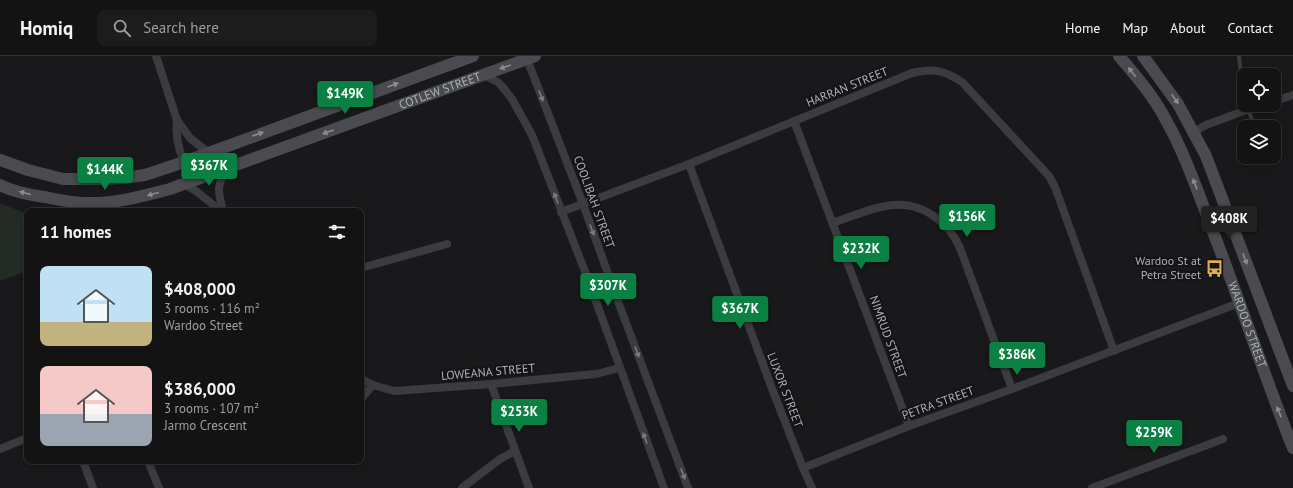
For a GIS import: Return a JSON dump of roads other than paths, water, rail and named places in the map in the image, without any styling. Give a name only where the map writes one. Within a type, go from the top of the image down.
[{"type":"main road","name":"COTLEW STREET","points":[[0,160],[28,170],[63,179],[106,179],[145,175],[473,56]]},
{"type":"main road","name":"WARDOO STREET","points":[[1119,56],[1141,83],[1158,108],[1176,140],[1188,166],[1276,406],[1293,448]]},
{"type":"main road","name":"WARDOO STREET","points":[[1143,56],[1178,104],[1206,156],[1293,386]]},
{"type":"main road","name":"COTLEW STREET","points":[[0,185],[37,196],[88,203],[111,202],[142,197],[184,184],[529,57]]},
{"type":"main road","points":[[184,162],[192,169],[198,170],[204,170],[226,162],[233,166]]},
{"type":"street","points":[[156,56],[177,120],[190,138],[208,153]]},
{"type":"street","name":"COOLIBAH STREET","points":[[529,57],[688,488]]},
{"type":"street","name":"HARRAN STREET","points":[[561,212],[689,164],[912,74],[921,71],[937,70],[953,76],[962,82],[1044,170],[1053,183],[1114,351]]},
{"type":"street","points":[[483,75],[498,82],[502,86],[512,99],[532,134],[586,274],[664,488]]},
{"type":"street","points":[[1281,99],[1293,96]]},
{"type":"street","points":[[1194,132],[1237,111]]},
{"type":"street","points":[[177,120],[175,131],[180,153],[184,162]]},
{"type":"street","name":"NIMRUD STREET","points":[[794,122],[909,426]]},
{"type":"street","name":"LUXOR STREET","points":[[689,164],[771,386],[812,488]]},
{"type":"street","points":[[222,208],[219,185],[221,179],[233,166]]},
{"type":"street","points":[[184,184],[218,208]]},
{"type":"street","points":[[833,223],[874,209],[896,205],[915,207],[923,210],[946,225],[952,232],[960,248],[1012,389]]},
{"type":"street","points":[[364,267],[446,244]]},
{"type":"street","name":"PETRA STREET","points":[[803,468],[909,426],[1114,351],[1239,303]]},
{"type":"street","name":"LOWEANA STREET","points":[[364,380],[373,385],[394,391],[596,374],[619,368]]},
{"type":"street","points":[[491,384],[529,488]]},
{"type":"street","points":[[364,396],[373,385]]},
{"type":"street","points":[[0,449],[24,439]]},
{"type":"street","points":[[1092,488],[1223,439]]},
{"type":"street","points":[[462,488],[500,459],[515,451]]},
{"type":"street","points":[[84,464],[93,488]]},
{"type":"street","points":[[149,464],[159,488]]},
{"type":"lane","points":[[1239,57],[1240,68]]},
{"type":"place","name":"Wardoo St at Petra Street","points":[[1214,268]]}]
